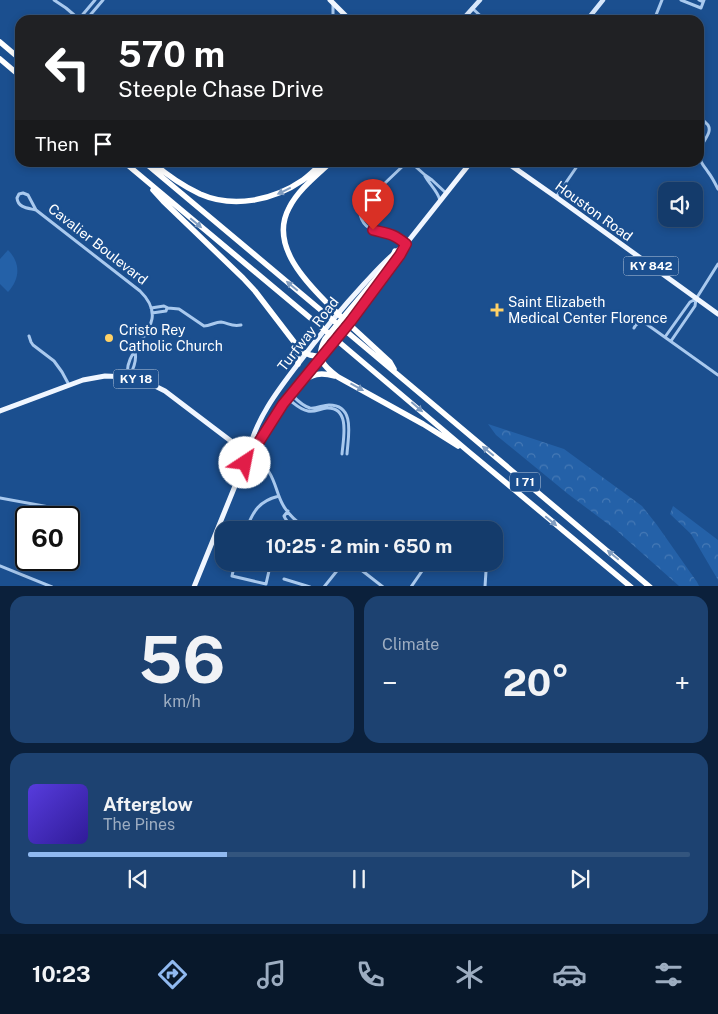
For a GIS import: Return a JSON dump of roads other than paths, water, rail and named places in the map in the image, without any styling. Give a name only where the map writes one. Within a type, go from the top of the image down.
[{"type":"highway","points":[[0,42],[15,55]]},
{"type":"highway","points":[[0,59],[15,72]]},
{"type":"highway","name":"I 71","points":[[130,167],[631,586]]},
{"type":"highway","points":[[150,167],[329,317],[349,330]]},
{"type":"highway","points":[[158,167],[187,188],[202,195],[214,199],[233,201],[262,199],[276,195],[304,180],[318,167]]},
{"type":"highway","points":[[326,167],[296,197],[284,218],[284,230],[288,250],[298,272],[349,330]]},
{"type":"highway","points":[[146,180],[163,201],[255,291],[301,351],[321,357]]},
{"type":"highway","points":[[396,251],[378,276],[325,340],[322,345],[322,361],[338,377],[469,452]]},
{"type":"highway","name":"I 71","points":[[349,330],[390,362],[400,376],[650,586]]},
{"type":"highway","points":[[296,345],[298,364]]},
{"type":"highway","points":[[300,383],[316,374],[338,377]]},
{"type":"main road","points":[[466,15],[480,0]]},
{"type":"main road","points":[[591,15],[603,0]]},
{"type":"main road","points":[[332,1],[345,15]]},
{"type":"main road","name":"Turfway Road","points":[[248,454],[257,445],[289,396],[351,321],[396,262],[406,244],[467,167]]},
{"type":"main road","name":"Houston Road","points":[[513,167],[718,314]]},
{"type":"main road","name":"Turfway Road","points":[[194,586],[248,454],[251,442],[260,422],[280,388],[344,306],[396,251],[406,244]]},
{"type":"main road","name":"KY 18","points":[[0,411],[83,380],[112,376],[129,377],[146,382],[165,391],[248,454]]},
{"type":"street","points":[[54,0],[74,15]]},
{"type":"street","points":[[82,15],[95,0]]},
{"type":"street","points":[[90,15],[103,0]]},
{"type":"street","points":[[656,15],[662,0]]},
{"type":"street","points":[[681,0],[701,8],[704,1],[698,0]]},
{"type":"street","points":[[332,1],[333,15]]},
{"type":"street","points":[[472,8],[480,15]]},
{"type":"street","points":[[704,122],[708,126],[709,131],[704,141]]},
{"type":"street","points":[[704,165],[718,190]]},
{"type":"street","points":[[402,167],[363,204],[360,210],[361,218],[368,227],[373,230],[388,232],[406,244]]},
{"type":"street","points":[[415,167],[446,194]]},
{"type":"street","points":[[556,197],[577,167]]},
{"type":"street","points":[[425,176],[437,192],[440,201]]},
{"type":"street","name":"Cavalier Boulevard","points":[[36,210],[28,196],[23,193],[19,194],[17,198],[19,205],[36,210],[140,290],[148,299],[152,313],[149,328],[135,352],[136,356],[129,377]]},
{"type":"street","points":[[671,341],[695,306],[696,299],[718,264]]},
{"type":"street","points":[[665,337],[690,302],[696,299]]},
{"type":"street","points":[[151,308],[164,306],[179,309],[204,326],[220,322],[234,326],[241,325]]},
{"type":"street","points":[[152,313],[166,311],[168,308]]},
{"type":"street","points":[[634,328],[636,324],[645,323],[718,375]]},
{"type":"street","points":[[29,336],[33,345],[57,364],[69,385]]},
{"type":"street","points":[[289,396],[308,407],[314,408],[331,405],[344,411],[347,415],[349,426],[347,454]]},
{"type":"street","points":[[289,396],[298,407],[308,411],[330,408],[338,412],[345,427],[342,454]]},
{"type":"street","points":[[248,454],[268,472],[288,512],[297,521]]},
{"type":"street","points":[[250,521],[261,504],[268,499],[279,496]]},
{"type":"street","points":[[0,498],[44,506]]},
{"type":"street","points":[[287,521],[284,516],[288,512]]},
{"type":"street","points":[[0,566],[52,586]]},
{"type":"street","points":[[233,571],[232,576],[266,584],[269,571]]},
{"type":"street","points":[[324,586],[336,571]]},
{"type":"street","points":[[363,571],[383,586]]},
{"type":"street","points":[[485,586],[486,571]]},
{"type":"street","points":[[411,586],[422,572]]},
{"type":"street","points":[[284,580],[310,586]]},
{"type":"place","name":"Saint Elizabeth Medical Center Florence","points":[[497,310]]},
{"type":"place","name":"Cristo Rey Catholic Church","points":[[109,338]]}]
